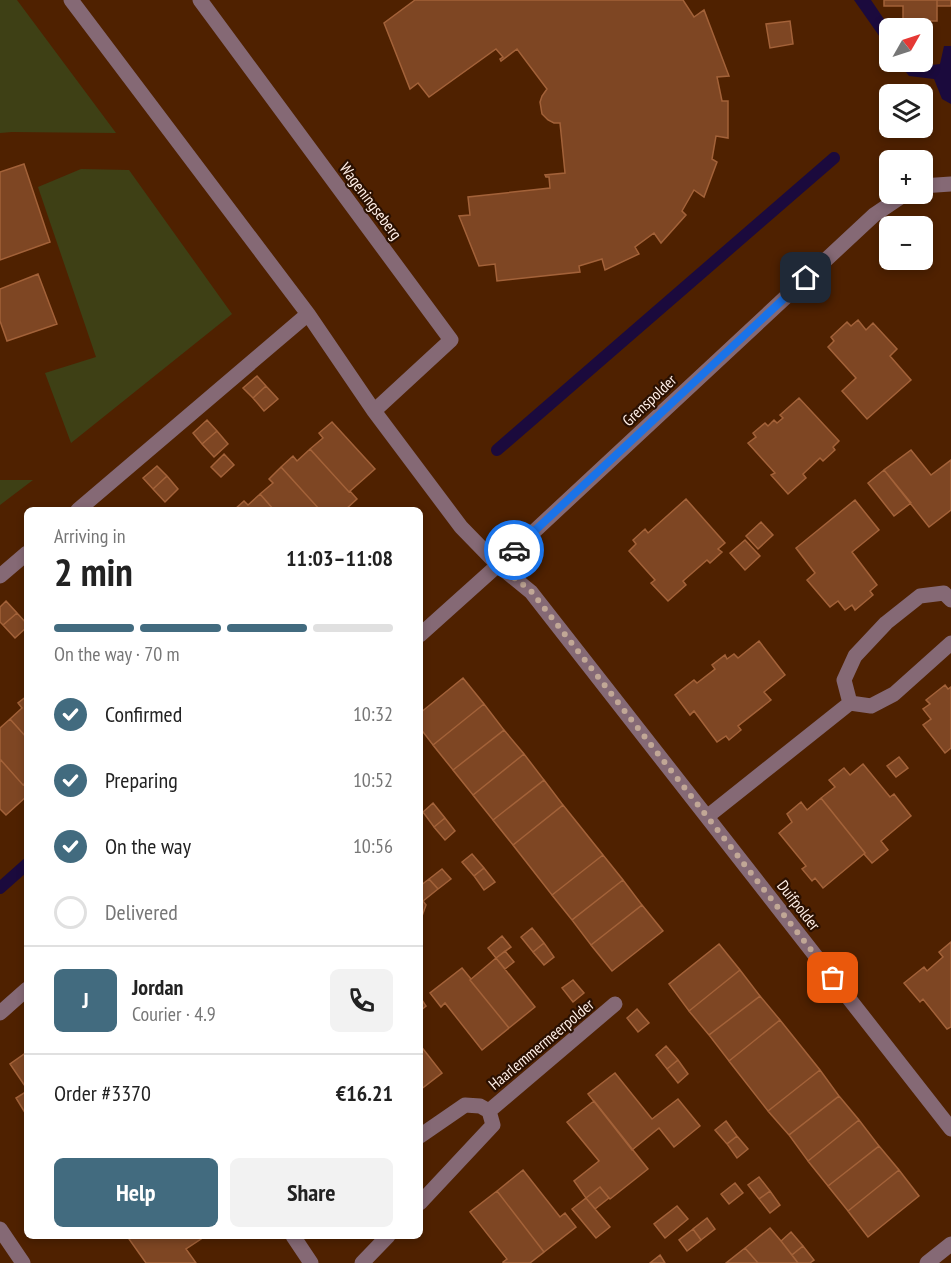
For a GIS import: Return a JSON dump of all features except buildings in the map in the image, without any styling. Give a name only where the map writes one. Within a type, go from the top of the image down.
[{"type":"street","points":[[71,0],[308,314],[374,411],[460,527],[498,565]]},
{"type":"street","name":"Wageningseberg","points":[[200,0],[451,340],[374,411]]},
{"type":"street","points":[[933,185],[951,184]]},
{"type":"street","name":"Grenspolder","points":[[423,632],[874,215],[890,204]]},
{"type":"street","points":[[82,507],[308,314]]},
{"type":"street","points":[[0,576],[24,556]]},
{"type":"street","name":"Duifpolder","points":[[498,565],[531,591],[951,1129]]},
{"type":"street","points":[[850,703],[844,680],[855,656],[886,623],[920,596],[944,593],[951,600]]},
{"type":"street","points":[[708,816],[850,703],[871,706],[894,694],[951,643]]},
{"type":"street","points":[[0,1013],[24,992]]},
{"type":"street","name":"Haarlemmermeerpolder","points":[[489,1111],[615,1004]]},
{"type":"street","name":"Haarlemmermeerpolder","points":[[423,1134],[465,1105],[480,1106],[489,1111],[493,1125],[423,1200]]},
{"type":"street","points":[[0,1229],[23,1263]]},
{"type":"street","points":[[295,1239],[311,1263]]},
{"type":"street","points":[[362,1263],[385,1239]]},
{"type":"street","points":[[927,1263],[951,1244]]},
{"type":"shaded area","points":[[0,0],[17,0],[116,133],[0,133]]},
{"type":"shaded area","points":[[854,0],[871,0],[883,18],[879,18],[879,36]]},
{"type":"shaded area","points":[[944,46],[951,46],[951,104],[942,99],[934,79],[909,76],[906,72],[933,72],[933,65],[940,64]]},
{"type":"shaded area","points":[[81,169],[129,170],[232,314],[71,443],[45,373],[96,357],[38,187]]},
{"type":"shaded area","points":[[0,480],[33,480],[0,505]]},
{"type":"waterway","points":[[497,450],[834,158]]},
{"type":"waterway","points":[[0,888],[24,867]]},
{"type":"way so far","points":[[514,550],[498,565],[531,591],[833,978]]},
{"type":"route","points":[[514,550],[806,278]]}]
